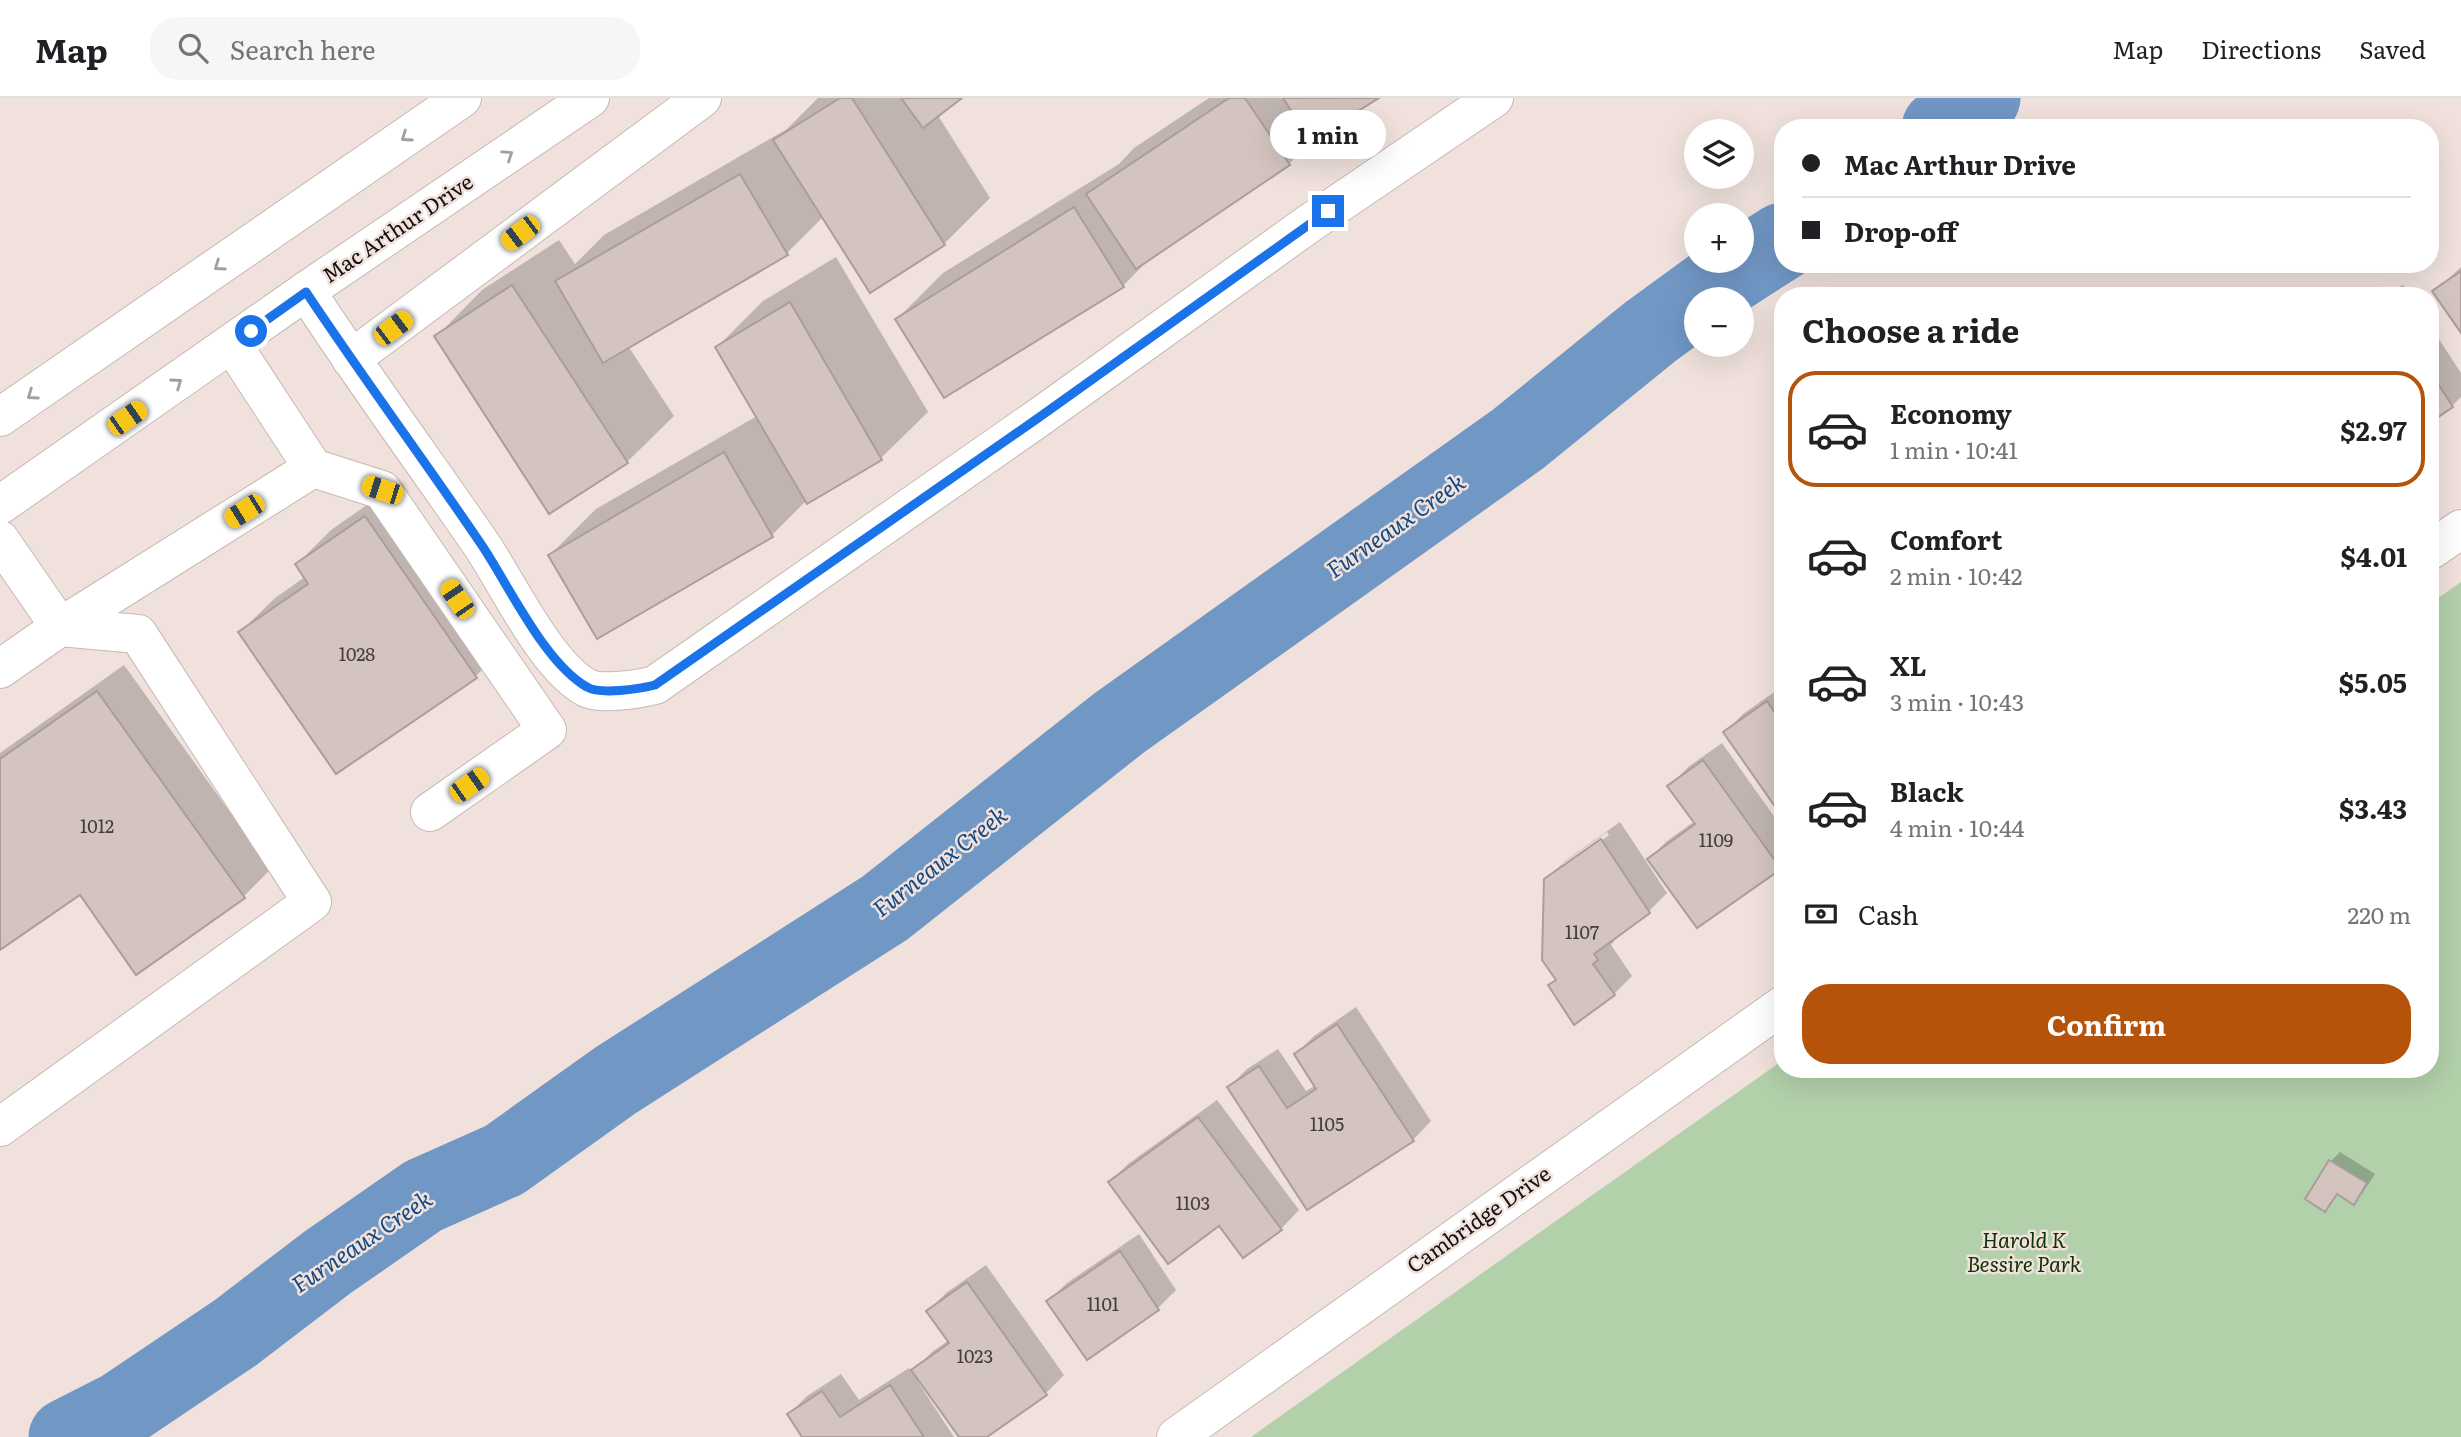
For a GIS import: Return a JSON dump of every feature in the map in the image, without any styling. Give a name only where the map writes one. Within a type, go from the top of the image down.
[{"type":"street","points":[[0,417],[462,98]]},
{"type":"street","name":"Mac Arthur Drive","points":[[0,505],[590,98]]},
{"type":"street","points":[[351,359],[659,111],[702,98]]},
{"type":"street","points":[[306,292],[482,546],[556,662],[589,689],[630,691],[655,685],[1041,416],[1307,225],[1494,98]]},
{"type":"street","points":[[233,344],[313,468],[382,490],[547,730],[430,812]]},
{"type":"street","points":[[0,669],[60,627],[313,468]]},
{"type":"street","points":[[2439,544],[2461,529]]},
{"type":"street","points":[[0,540],[60,627]]},
{"type":"street","points":[[0,1127],[313,902],[138,634],[60,627]]},
{"type":"street","name":"Cambridge Drive","points":[[1176,1437],[1774,1011]]},
{"type":"green space","name":"Harold K Bessire Park","points":[[2461,582],[2461,1437],[1251,1437],[1774,1066],[1774,1078],[2439,1078],[2439,597]]},
{"type":"building","points":[[840,98],[852,98],[945,245],[870,293],[773,140]]},
{"type":"building","points":[[901,98],[962,98],[923,128]]},
{"type":"building","points":[[1229,98],[1245,98],[1290,165],[1136,269],[1086,194]]},
{"type":"building","points":[[1283,98],[1379,98],[1310,141]]},
{"type":"building","points":[[740,174],[788,255],[603,363],[555,281]]},
{"type":"building","points":[[1074,207],[1124,287],[944,398],[895,319]]},
{"type":"building","points":[[2461,271],[2461,333],[2439,301],[2438,287]]},
{"type":"building","points":[[512,285],[628,463],[549,514],[434,336]]},
{"type":"building","points":[[790,302],[882,460],[807,504],[715,347]]},
{"type":"building","points":[[2439,385],[2453,407],[2439,417]]},
{"type":"building","points":[[724,452],[773,537],[597,639],[548,555]]},
{"type":"building","points":[[365,516],[477,678],[336,774],[238,632],[308,584],[295,564]]},
{"type":"building","points":[[97,691],[245,898],[136,975],[80,895],[0,950],[0,759]]},
{"type":"building","points":[[1767,701],[1774,712],[1774,805],[1723,732]]},
{"type":"building","points":[[1703,760],[1774,859],[1774,874],[1697,928],[1647,859],[1695,824],[1667,786]]},
{"type":"building","points":[[1601,839],[1650,913],[1594,954],[1598,960],[1593,964],[1615,995],[1574,1025],[1548,985],[1556,980],[1542,960],[1544,879]]},
{"type":"building","points":[[1337,1024],[1414,1141],[1307,1210],[1227,1087],[1259,1066],[1287,1108],[1316,1089],[1294,1054]]},
{"type":"building","points":[[1198,1117],[1282,1230],[1243,1258],[1219,1226],[1168,1264],[1108,1182]]},
{"type":"building","points":[[2329,1160],[2367,1183],[2354,1205],[2337,1194],[2325,1212],[2305,1199]]},
{"type":"building","points":[[1120,1251],[1159,1310],[1087,1360],[1046,1301]]},
{"type":"building","points":[[967,1282],[1047,1395],[987,1437],[959,1437],[911,1370],[949,1343],[926,1311]]},
{"type":"building","points":[[890,1385],[924,1437],[802,1437],[787,1414],[822,1391],[840,1417]]},
{"type":"waterway","name":"Furneaux Creek","points":[[1953,119],[1982,98]]},
{"type":"waterway","name":"Furneaux Creek","points":[[67,1437],[122,1409],[235,1333],[328,1262],[423,1196],[504,1160],[616,1080],[885,908],[1119,723],[1518,439],[1650,332],[1713,286],[1774,247]]},
{"type":"route","points":[[251,331],[306,292],[482,546],[556,662],[589,689],[630,691],[655,685],[1041,416],[1328,211]]}]
